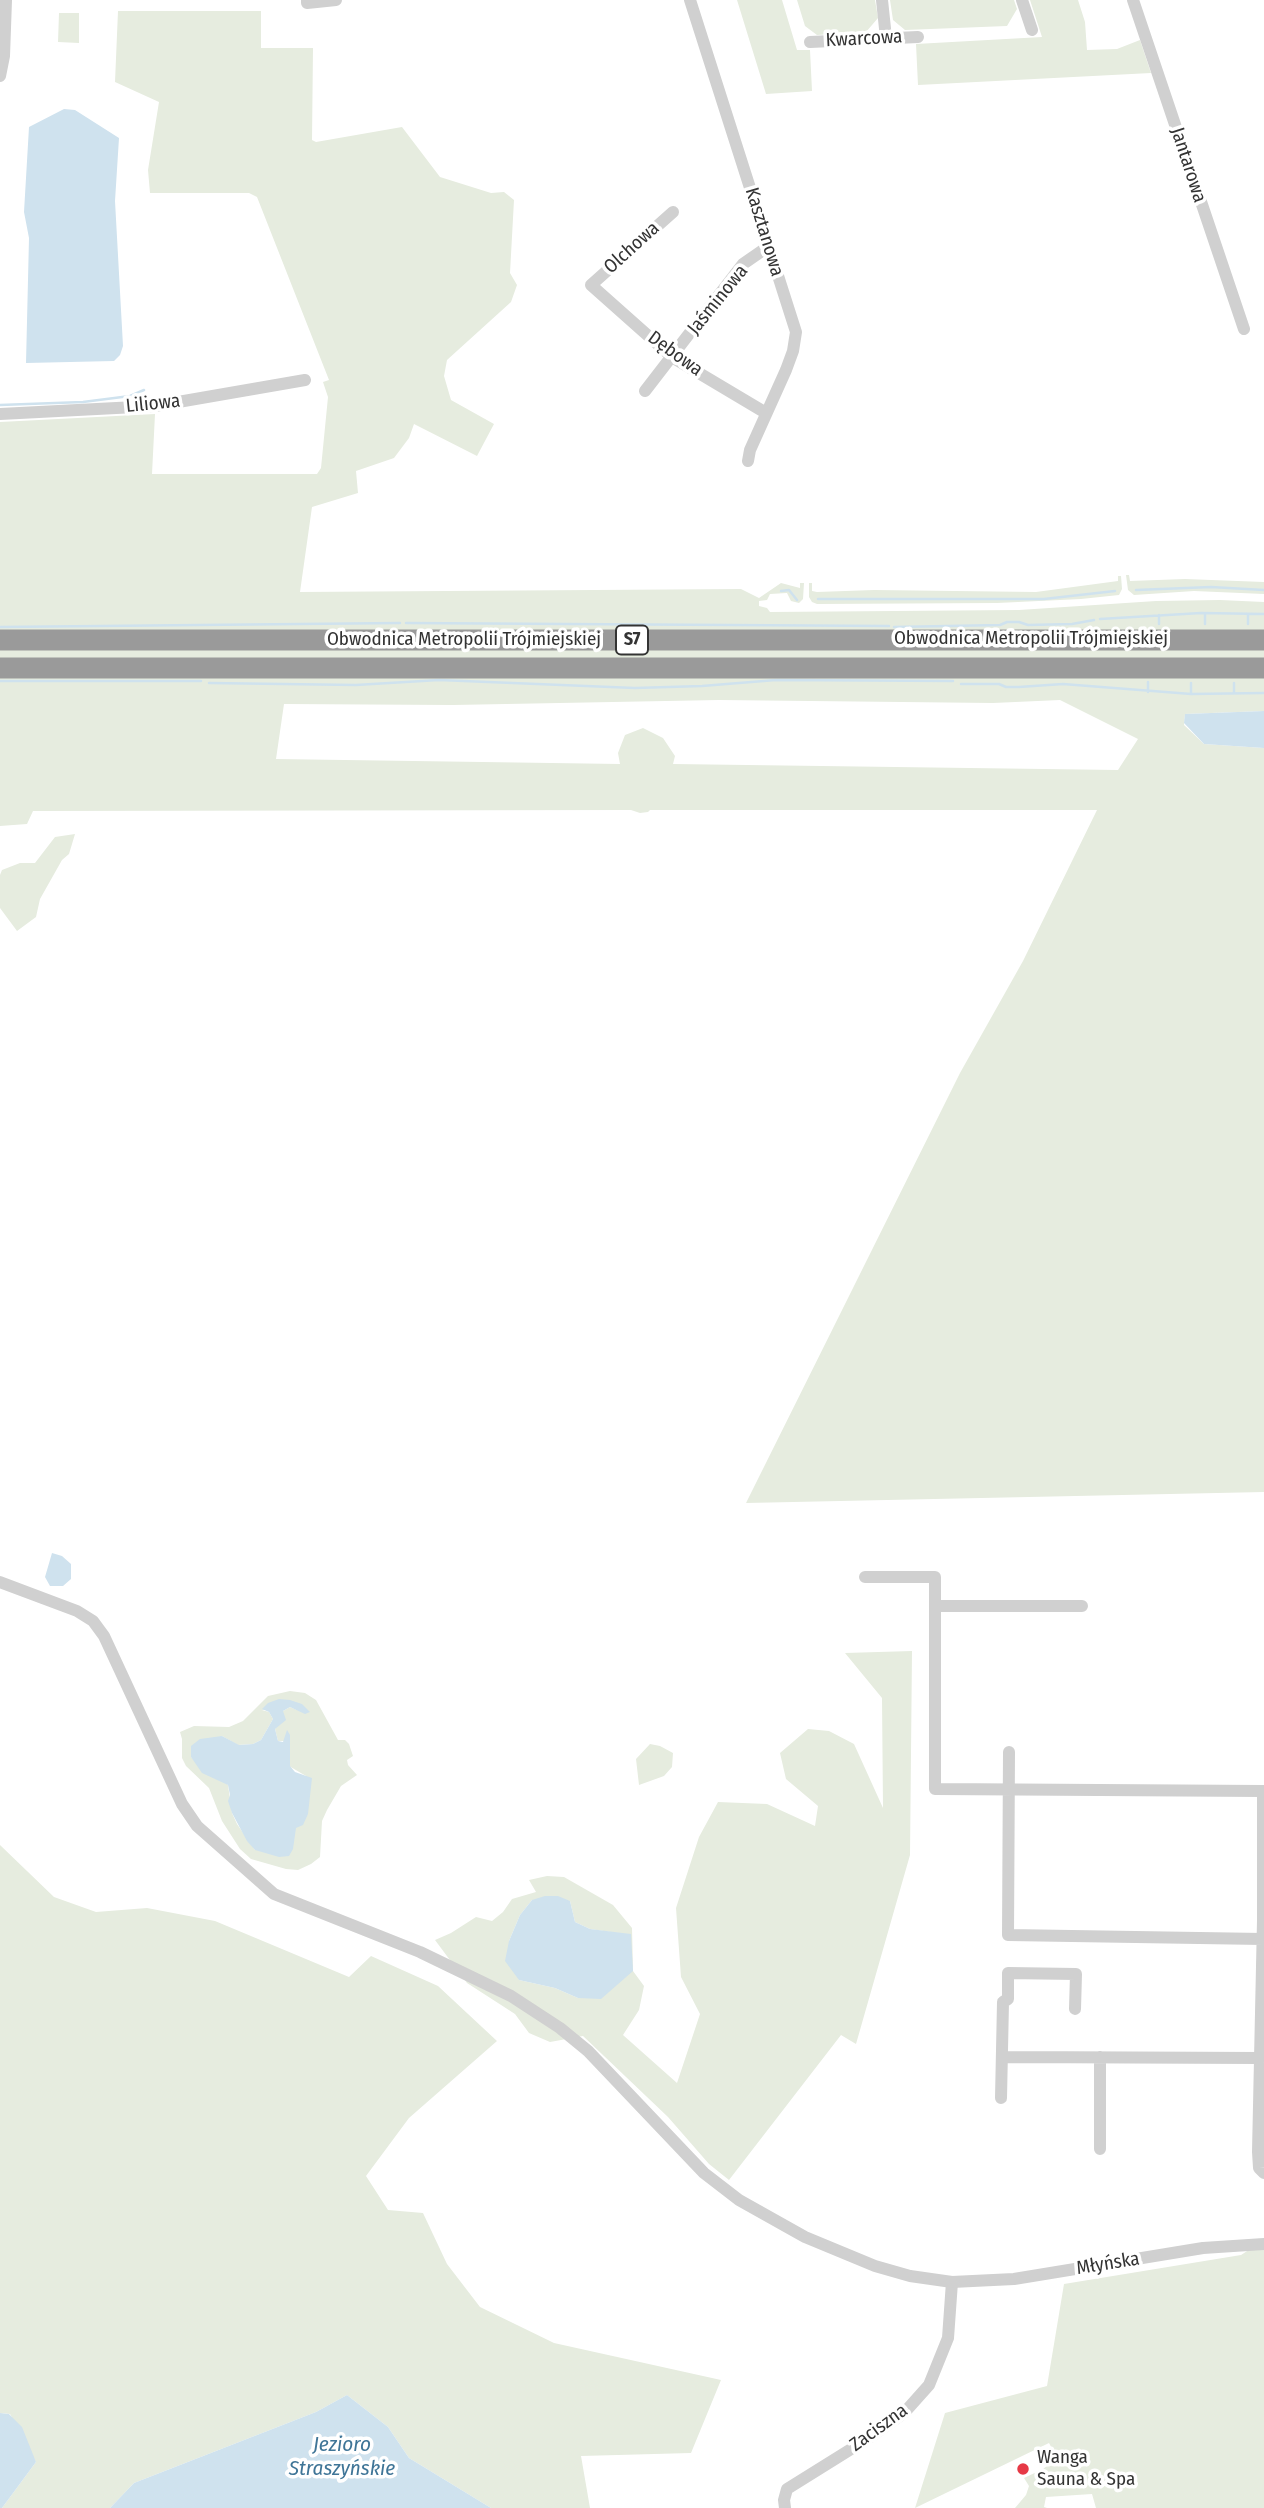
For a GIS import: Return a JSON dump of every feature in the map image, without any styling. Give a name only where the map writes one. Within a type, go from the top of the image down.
[{"type":"highway","name":"Obwodnica Metropolii Trójmiejskiej","points":[[0,640],[1264,640]]},
{"type":"highway","name":"Obwodnica Metropolii Trójmiejskiej","points":[[0,668],[1264,668]]},
{"type":"street","points":[[0,76],[4,56],[6,0]]},
{"type":"street","points":[[307,1],[336,0]]},
{"type":"street","name":"Kasztanowa","points":[[690,0],[796,332],[786,370],[750,450],[748,461]]},
{"type":"street","points":[[882,0],[886,38]]},
{"type":"street","points":[[1022,0],[1032,30]]},
{"type":"street","name":"Jantarowa","points":[[1133,0],[1244,329]]},
{"type":"street","name":"Kwarcowa","points":[[810,42],[918,37]]},
{"type":"street","name":"Olchowa","points":[[592,285],[673,212]]},
{"type":"street","name":"Jaśminowa","points":[[645,391],[743,264],[769,247]]},
{"type":"street","name":"Dębowa","points":[[592,285],[672,357],[766,413]]},
{"type":"street","name":"Liliowa","points":[[0,414],[155,406],[305,380]]},
{"type":"street","points":[[865,1577],[935,1577],[935,1788],[1263,1791],[1258,2152],[1259,2168],[1264,2173]]},
{"type":"street","name":"Młyńska","points":[[0,1582],[77,1611],[93,1621],[104,1636],[182,1804],[197,1826],[274,1894],[420,1952],[511,1996],[560,2028],[588,2051],[704,2173],[739,2200],[805,2237],[875,2266],[910,2276],[952,2282],[1014,2279],[1203,2248],[1264,2244]]},
{"type":"street","points":[[935,1606],[1082,1606]]},
{"type":"street","points":[[1009,1752],[1008,1935],[1263,1939]]},
{"type":"street","points":[[1001,2098],[1003,2001],[1007,1998],[1008,1973],[1076,1974],[1075,2009]]},
{"type":"street","points":[[1002,2057],[1260,2058]]},
{"type":"street","points":[[1100,2057],[1100,2149]]},
{"type":"street","name":"Zaciszna","points":[[785,2508],[787,2489],[904,2413],[929,2385],[948,2338],[952,2282]]},
{"type":"shaded area","points":[[737,0],[782,0],[797,50],[810,50],[812,91],[766,94]]},
{"type":"shaded area","points":[[797,0],[875,0],[878,18],[866,32],[817,35],[805,26]]},
{"type":"shaded area","points":[[890,0],[1014,0],[1017,9],[1007,26],[905,30],[893,20]]},
{"type":"shaded area","points":[[1030,0],[1078,0],[1085,22],[1087,50],[1117,49],[1140,40],[1151,73],[918,85],[916,44],[1042,37]]},
{"type":"shaded area","points":[[118,11],[261,11],[261,48],[313,48],[312,140],[316,142],[402,127],[440,177],[491,193],[504,192],[514,200],[510,273],[517,285],[511,302],[447,360],[444,376],[451,400],[494,424],[477,456],[414,424],[409,438],[394,458],[356,471],[358,493],[312,507],[300,592],[741,589],[759,598],[781,583],[800,588],[800,583],[804,583],[803,599],[799,603],[791,601],[787,593],[770,594],[767,600],[759,601],[759,606],[770,612],[1019,610],[1156,601],[1264,602],[1264,631],[0,633],[0,422],[155,414],[152,474],[317,474],[321,468],[328,397],[323,382],[329,380],[257,197],[249,193],[150,193],[148,170],[159,102],[115,82]]},
{"type":"shaded area","points":[[59,13],[79,13],[79,43],[58,42]]},
{"type":"shaded area","points":[[1126,575],[1129,575],[1130,581],[1185,579],[1264,582],[1264,594],[1194,591],[1134,595],[1128,590]]},
{"type":"shaded area","points":[[1118,576],[1121,576],[1122,589],[1119,595],[1081,599],[997,603],[817,604],[809,597],[809,583],[812,583],[812,591],[817,592],[1036,592],[1118,581]]},
{"type":"shaded area","points":[[1264,646],[1264,663],[0,663],[0,647]]},
{"type":"shaded area","points":[[1264,677],[1264,711],[1185,714],[1184,725],[1204,744],[1264,748],[1264,1492],[746,1503],[960,1073],[1023,961],[1097,810],[650,810],[640,813],[631,810],[33,811],[27,824],[0,826],[0,678]],"holes":[[[719,700],[993,703],[1060,700],[1138,739],[1118,770],[673,764],[675,756],[663,738],[643,728],[625,735],[618,753],[620,764],[276,759],[284,704],[453,705]]]},
{"type":"shaded area","points":[[75,834],[69,854],[62,860],[40,899],[36,917],[17,931],[0,908],[2,870],[20,863],[35,863],[55,837]]},
{"type":"shaded area","points":[[912,1651],[910,1855],[856,2044],[841,2035],[729,2180],[709,2164],[668,2117],[583,2036],[550,2042],[529,2033],[515,2014],[467,1983],[435,1940],[476,1917],[492,1921],[512,1899],[536,1892],[529,1880],[547,1876],[564,1877],[613,1905],[632,1928],[633,1971],[644,1986],[639,2010],[623,2035],[677,2083],[700,2014],[681,1977],[676,1908],[699,1837],[718,1802],[767,1804],[815,1826],[818,1806],[786,1779],[780,1753],[808,1729],[829,1731],[854,1744],[883,1808],[882,1698],[845,1653]],"holes":[[[532,1900],[570,1901],[575,1922],[590,1929],[631,1935],[578,1998],[555,1988],[519,1980],[509,1941],[520,1915]]]},
{"type":"shaded area","points":[[290,1691],[305,1693],[316,1700],[338,1740],[345,1740],[349,1744],[353,1756],[347,1760],[348,1765],[357,1775],[341,1786],[322,1821],[320,1857],[298,1870],[251,1859],[240,1849],[222,1821],[209,1788],[186,1766],[182,1758],[180,1732],[194,1726],[229,1727],[243,1721],[268,1696]],"holes":[[[302,1704],[297,1710],[290,1707],[283,1711],[275,1729],[278,1741],[289,1741],[289,1766],[306,1776],[293,1849],[255,1850],[232,1813],[228,1785],[191,1757],[222,1736],[238,1745],[253,1744],[261,1740],[273,1719],[269,1712],[262,1710]]]},
{"type":"shaded area","points":[[650,1744],[673,1753],[672,1767],[664,1776],[639,1785],[636,1759]]},
{"type":"shaded area","points":[[0,1845],[54,1897],[96,1912],[147,1908],[215,1921],[349,1977],[371,1956],[438,1986],[497,2041],[409,2118],[366,2176],[388,2210],[423,2213],[447,2264],[480,2307],[554,2343],[721,2380],[691,2453],[581,2456],[590,2508],[491,2508],[409,2458],[388,2427],[347,2395],[316,2412],[134,2483],[110,2508],[2,2508],[36,2462],[10,2414],[0,2413]]},
{"type":"shaded area","points":[[1264,2240],[1264,2508],[1096,2508],[1092,2494],[1046,2497],[1044,2507],[1047,2508],[1015,2508],[1026,2495],[1029,2486],[1024,2478],[1043,2469],[1057,2458],[1049,2443],[915,2508],[945,2413],[1047,2386],[1064,2284],[1241,2255]]},
{"type":"water","points":[[64,109],[75,110],[119,138],[115,201],[123,346],[114,361],[26,363],[29,238],[24,212],[29,127]]},
{"type":"water","points":[[1264,711],[1264,748],[1204,744],[1184,723],[1185,714]]},
{"type":"water","points":[[52,1553],[62,1556],[71,1564],[71,1579],[63,1586],[50,1586],[45,1577]]},
{"type":"water","points":[[279,1699],[302,1704],[310,1712],[305,1714],[290,1707],[283,1711],[286,1720],[275,1729],[278,1741],[283,1742],[287,1730],[290,1735],[290,1766],[295,1772],[312,1778],[308,1814],[303,1825],[296,1828],[293,1849],[289,1856],[279,1857],[255,1850],[247,1841],[232,1813],[228,1801],[228,1785],[202,1773],[191,1757],[191,1746],[200,1739],[222,1736],[239,1745],[253,1744],[261,1740],[273,1719],[269,1712],[262,1709],[268,1703]]},
{"type":"water","points":[[558,1896],[570,1901],[575,1922],[590,1929],[631,1934],[633,1971],[601,1999],[578,1998],[555,1988],[519,1980],[505,1961],[509,1941],[520,1915],[532,1900]]},
{"type":"water","name":"Jezioro Straszyńskie","points":[[347,2395],[388,2427],[409,2458],[491,2508],[110,2508],[134,2483],[316,2412]]},
{"type":"water","points":[[0,2413],[9,2414],[22,2427],[36,2462],[2,2508],[0,2508]]},
{"type":"waterway","points":[[0,405],[83,402],[130,396],[144,390]]},
{"type":"waterway","points":[[1136,590],[1211,587],[1264,590]]},
{"type":"waterway","points":[[781,591],[789,590],[797,600]]},
{"type":"waterway","points":[[818,599],[1044,599],[1115,591]]},
{"type":"waterway","points":[[1100,619],[1201,613],[1264,614]]},
{"type":"waterway","points":[[1205,614],[1205,624]]},
{"type":"waterway","points":[[1248,614],[1248,624]]},
{"type":"waterway","points":[[1159,615],[1159,624]]},
{"type":"waterway","points":[[894,627],[1000,625],[1007,622],[1028,625],[1072,624],[1094,620]]},
{"type":"waterway","points":[[0,627],[400,623]]},
{"type":"waterway","points":[[406,623],[889,626]]},
{"type":"waterway","points":[[209,683],[356,685],[439,680],[635,688],[776,680],[953,681]]},
{"type":"waterway","points":[[0,681],[201,681]]},
{"type":"waterway","points":[[1148,682],[1148,692]]},
{"type":"waterway","points":[[1191,683],[1191,693]]},
{"type":"waterway","points":[[1234,683],[1234,693]]},
{"type":"waterway","points":[[961,684],[999,684],[1006,687],[1063,684],[1191,694],[1264,693]]},
{"type":"place","name":"Wanga Sauna & Spa","points":[[1023,2469]]}]
